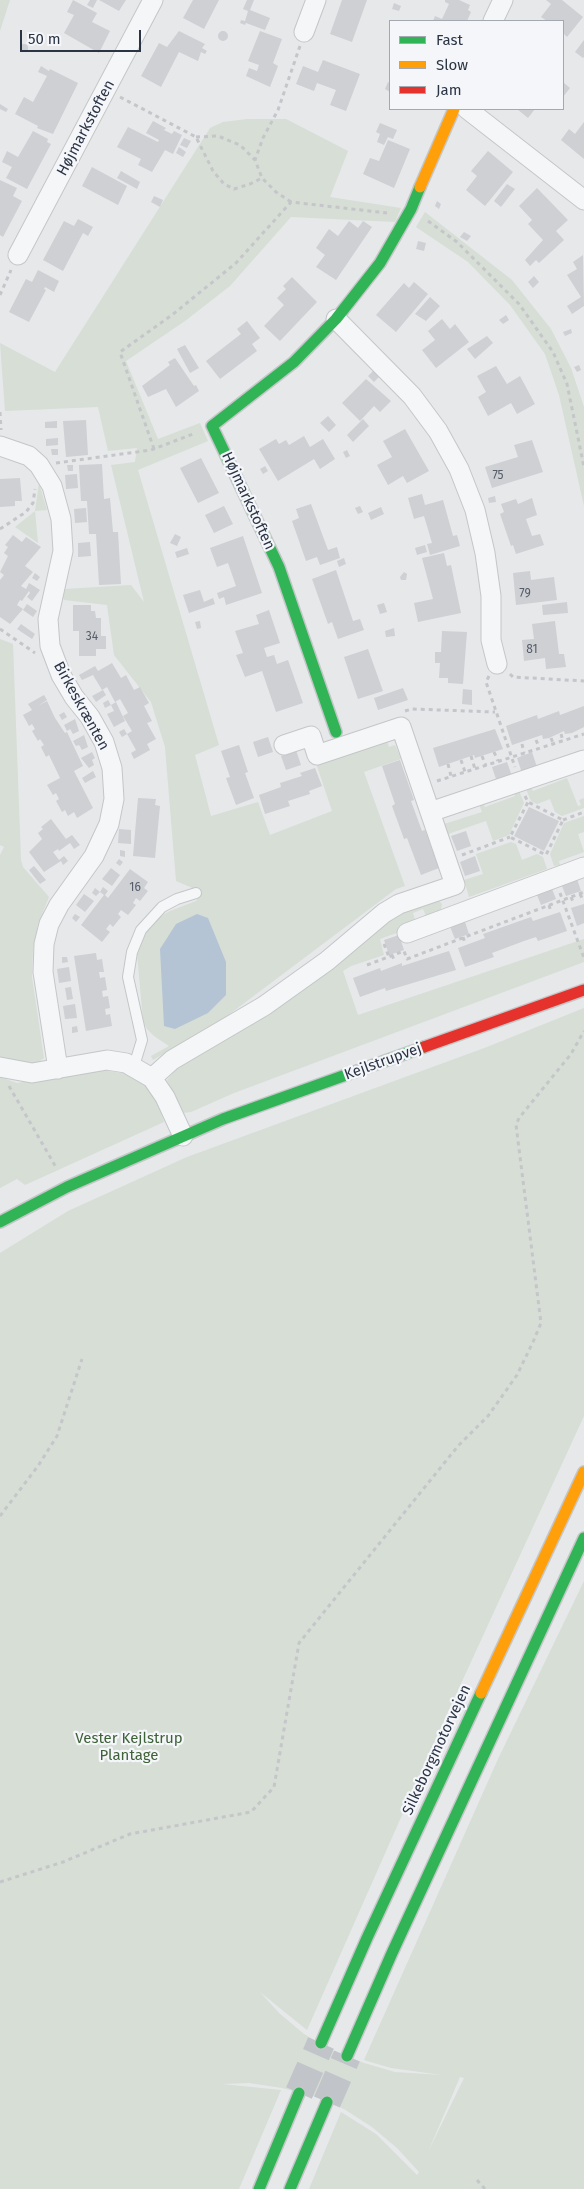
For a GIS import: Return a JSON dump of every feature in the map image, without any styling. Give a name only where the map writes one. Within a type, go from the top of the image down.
[{"type":"main road","points":[[212,426],[294,362],[336,319],[380,263],[409,212],[454,110]]},
{"type":"main road","name":"Højmarkstoften","points":[[212,426],[279,567],[336,732]]},
{"type":"main road","name":"Kejlstrupvej","points":[[0,1222],[67,1187],[223,1119],[584,990]]},
{"type":"main road","name":"Silkeborgmotorvejen","points":[[321,2043],[379,1911],[584,1472]]},
{"type":"main road","points":[[347,2056],[392,1953],[584,1538]]},
{"type":"main road","points":[[258,2189],[300,2093]]},
{"type":"main road","points":[[290,2189],[327,2102]]},
{"type":"street","name":"Højmarkstoften","points":[[18,255],[153,0]]},
{"type":"street","points":[[304,32],[316,0]]},
{"type":"street","points":[[494,20],[503,0]]},
{"type":"street","points":[[468,110],[584,200]]},
{"type":"street","points":[[336,319],[412,396],[438,431],[459,470],[475,510],[486,552],[491,596],[491,640],[497,664]]},
{"type":"street","name":"Birkeskrænten","points":[[0,446],[29,456],[43,471],[52,486],[61,519],[63,551],[48,618],[52,653],[74,697],[90,717],[104,742],[112,768],[114,799],[109,824],[101,844],[59,904],[49,924],[44,944],[43,972],[58,1069]]},
{"type":"street","points":[[152,1078],[172,1060],[264,1006],[327,961],[384,913],[399,904],[455,885],[401,726],[317,755],[311,736],[284,745]]},
{"type":"street","points":[[430,812],[584,760]]},
{"type":"street","points":[[407,933],[584,867]]},
{"type":"street","points":[[445,889],[458,914]]},
{"type":"street","points":[[1,1068],[32,1073],[107,1060],[134,1066],[152,1078],[166,1096],[183,1136]]},
{"type":"lane","points":[[134,1066],[142,1040],[128,977],[132,952],[141,930],[162,907],[177,899],[196,893]]},
{"type":"path","points":[[255,160],[263,138],[278,110],[304,32]]},
{"type":"path","points":[[106,89],[196,137],[218,136],[240,145],[255,160],[262,178],[276,192],[291,202],[409,212],[457,242],[519,304],[553,352],[567,384],[584,468]]},
{"type":"path","points":[[196,137],[212,171],[224,184],[234,189],[262,178]]},
{"type":"path","points":[[154,449],[120,352],[172,315],[236,263],[291,202]]},
{"type":"path","points":[[0,295],[18,255]]},
{"type":"path","points":[[0,529],[26,512],[33,503],[34,478],[59,461],[109,457],[154,449],[175,443],[212,426]]},
{"type":"path","points":[[0,629],[40,656],[52,653]]},
{"type":"path","points":[[563,820],[528,802],[486,682],[497,664],[513,677],[584,681]]},
{"type":"path","points":[[561,734],[563,741]]},
{"type":"path","points":[[421,786],[512,758],[539,747],[563,741],[575,735],[584,735]]},
{"type":"path","points":[[551,738],[553,743]]},
{"type":"path","points":[[536,740],[539,747]]},
{"type":"path","points":[[522,744],[524,753]]},
{"type":"path","points":[[494,752],[498,761]]},
{"type":"path","points":[[471,756],[476,769]]},
{"type":"path","points":[[482,756],[486,766]]},
{"type":"path","points":[[461,760],[465,772]]},
{"type":"path","points":[[448,764],[451,776]]},
{"type":"path","points":[[446,861],[510,837],[528,802]]},
{"type":"path","points":[[546,855],[563,820],[584,812]]},
{"type":"path","points":[[510,837],[546,855],[584,958]]},
{"type":"path","points":[[367,965],[404,951],[407,959],[582,893],[583,900]]},
{"type":"path","points":[[571,897],[574,904]]},
{"type":"path","points":[[549,905],[551,912]]},
{"type":"path","points":[[463,938],[465,943]]},
{"type":"path","points":[[384,944],[395,962]]},
{"type":"path","points":[[0,1882],[64,1862],[130,1834],[251,1812],[274,1787],[298,1643],[458,1446],[488,1416],[517,1375],[541,1323],[516,1125],[571,1054],[584,1031]]},
{"type":"path","points":[[1,1068],[3,1077],[67,1187]]},
{"type":"path","points":[[0,1516],[38,1466],[57,1436],[82,1359]]},
{"type":"path","points":[[477,2180],[485,2189]]},
{"type":"green space","points":[[0,0],[10,0],[0,31]]},
{"type":"green space","points":[[247,119],[286,119],[348,151],[330,197],[401,208],[395,222],[291,217],[230,286],[185,321],[126,361],[158,439],[200,423],[208,441],[138,470],[219,745],[195,755],[211,816],[258,802],[270,835],[332,811],[316,763],[387,741],[389,747],[395,745],[401,759],[364,772],[405,886],[396,889],[223,1019],[153,1060],[151,1056],[169,1046],[154,1036],[147,1029],[143,1021],[137,953],[144,936],[154,920],[170,911],[196,901],[202,892],[176,881],[165,747],[151,702],[114,655],[107,605],[64,600],[63,597],[65,589],[131,585],[144,602],[111,465],[135,462],[137,448],[108,451],[98,407],[5,411],[0,343],[55,372],[210,128],[223,122]]},
{"type":"green space","points":[[425,212],[512,280],[551,329],[571,368],[584,407],[584,506],[559,395],[545,354],[510,305],[468,262],[416,227]]},
{"type":"green space","points":[[39,483],[47,510],[35,511]]},
{"type":"green space","points":[[35,511],[38,543],[15,527]]},
{"type":"green space","points":[[0,639],[13,644],[21,860],[23,867],[49,897],[38,924],[33,949],[32,977],[44,1058],[36,1064],[0,1059],[0,855],[4,847],[0,845]]},
{"type":"green space","points":[[567,778],[578,806],[581,805],[579,800],[584,798],[584,808],[562,816],[555,812],[550,799],[537,804],[531,801],[526,789],[531,787],[533,791]]},
{"type":"green space","points":[[519,791],[524,803],[509,835],[493,841],[486,821],[448,834],[444,824],[482,812],[477,799],[480,798],[485,807],[515,796],[514,792]]},
{"type":"green space","points":[[584,816],[584,832],[578,834],[584,852],[559,861],[560,865],[554,866],[550,854],[564,823]]},
{"type":"green space","points":[[511,842],[516,844],[522,860],[537,854],[543,857],[547,869],[469,897],[464,880],[483,874],[476,854]]},
{"type":"green space","points":[[438,900],[442,904],[441,909],[436,913],[426,916],[423,909],[413,913],[415,920],[401,925],[402,931],[380,939],[384,955],[351,966],[343,971],[358,1015],[584,939],[584,962],[234,1093],[191,1112],[183,1113],[167,1080],[184,1061],[395,912]]},
{"type":"green space","name":"Vester Kejlstrup Plantage","points":[[584,1008],[584,1416],[436,1738],[307,2030],[260,1992],[279,2013],[304,2034],[333,2051],[395,2072],[442,2075],[391,2068],[364,2060],[498,1759],[584,1581],[584,2189],[309,2189],[341,2112],[376,2134],[417,2175],[419,2172],[397,2148],[372,2127],[344,2109],[313,2096],[282,2088],[249,2083],[222,2084],[281,2090],[239,2189],[0,2189],[0,1253],[68,1211],[187,1157],[487,1047]],"holes":[[[460,2077],[464,2078],[428,2152]]]},
{"type":"green space","points":[[104,1070],[132,1075],[145,1084],[157,1098],[164,1122],[25,1185],[17,1179],[0,1188],[0,1077],[17,1083]]},
{"type":"water","points":[[197,914],[208,918],[226,962],[226,995],[208,1013],[175,1029],[164,1026],[160,949],[176,924]]},
{"type":"building","points":[[73,0],[97,13],[92,22],[110,31],[99,53],[64,33],[74,15],[67,12]]},
{"type":"building","points":[[90,0],[97,0],[93,8],[87,5]]},
{"type":"building","points":[[99,0],[126,0],[119,11]]},
{"type":"building","points":[[193,0],[219,0],[204,29],[183,18]]},
{"type":"building","points":[[247,0],[254,0],[250,10],[270,18],[265,30],[246,23],[245,25],[240,23],[241,20],[245,21],[248,11],[243,9]]},
{"type":"building","points":[[342,0],[367,0],[352,42],[330,34]]},
{"type":"building","points":[[445,0],[459,0],[470,5],[468,10],[471,12],[467,20],[433,20],[435,16],[442,19],[449,4]]},
{"type":"building","points":[[546,0],[562,0],[583,17],[567,37],[564,34],[564,20],[546,20],[541,17],[551,4]]},
{"type":"building","points":[[394,3],[401,6],[399,11],[392,9]]},
{"type":"building","points":[[179,31],[205,44],[202,48],[207,51],[205,54],[201,52],[198,61],[179,52],[161,87],[141,76],[159,43],[167,47]]},
{"type":"building","points":[[221,31],[225,31],[228,36],[227,40],[221,41],[218,38],[218,34]]},
{"type":"building","points":[[260,31],[282,39],[273,63],[278,66],[270,87],[246,76],[249,68],[257,71],[259,65],[248,61]]},
{"type":"building","points":[[37,38],[42,40],[40,46],[35,44]]},
{"type":"building","points":[[584,40],[584,57],[583,58],[575,52]]},
{"type":"building","points":[[24,44],[28,48],[24,52],[20,48]]},
{"type":"building","points":[[323,60],[360,74],[346,111],[330,105],[336,90],[317,83],[314,91],[296,84],[303,66],[318,72]]},
{"type":"building","points":[[41,66],[78,83],[53,134],[37,128],[38,126],[15,114],[24,97],[33,102],[47,76],[38,72]]},
{"type":"building","points":[[388,82],[389,82],[389,91],[385,89]]},
{"type":"building","points":[[564,83],[570,88],[564,96]]},
{"type":"building","points":[[0,104],[8,109],[6,112],[0,109]]},
{"type":"building","points":[[518,110],[534,110],[528,118]]},
{"type":"building","points":[[153,121],[166,128],[164,130],[172,134],[174,131],[182,135],[173,154],[165,150],[152,172],[138,165],[141,159],[117,147],[128,127],[158,142],[159,140],[146,133]]},
{"type":"building","points":[[584,122],[584,159],[561,140],[569,129],[575,134]]},
{"type":"building","points":[[380,123],[397,130],[393,139],[388,137],[384,145],[377,142],[380,134],[376,132]]},
{"type":"building","points":[[33,131],[48,139],[47,142],[51,144],[27,189],[6,178],[12,167],[2,162],[7,151],[18,157]]},
{"type":"building","points":[[184,138],[191,141],[187,148],[180,145]]},
{"type":"building","points":[[388,140],[410,149],[394,188],[363,174],[370,158],[379,161]]},
{"type":"building","points":[[179,147],[186,152],[183,157],[176,153]]},
{"type":"building","points":[[488,151],[513,172],[485,206],[466,190],[477,176],[471,171]]},
{"type":"building","points":[[92,167],[127,186],[118,205],[82,186]]},
{"type":"building","points":[[121,171],[140,182],[137,189],[117,178]]},
{"type":"building","points":[[0,180],[17,188],[13,196],[22,201],[3,237],[0,235]]},
{"type":"building","points":[[507,184],[515,189],[501,207],[494,201]]},
{"type":"building","points":[[537,188],[568,220],[556,231],[564,240],[539,263],[536,260],[530,266],[525,260],[543,240],[528,224],[532,220],[519,206]]},
{"type":"building","points":[[154,196],[163,200],[160,207],[151,202]]},
{"type":"building","points":[[437,201],[441,204],[439,209],[435,206]]},
{"type":"building","points":[[78,219],[93,227],[88,236],[83,233],[63,271],[43,260],[64,221],[74,226]]},
{"type":"building","points":[[349,221],[358,228],[363,221],[372,227],[336,280],[316,267],[325,255],[316,248],[329,229],[338,236]]},
{"type":"building","points":[[464,232],[471,236],[467,241],[460,237]]},
{"type":"building","points":[[418,241],[426,243],[424,251],[416,249]]},
{"type":"building","points":[[583,255],[584,306],[572,314],[567,306],[581,297],[567,275],[577,269],[573,262]]},
{"type":"building","points":[[38,270],[59,281],[54,292],[45,287],[44,289],[46,290],[29,322],[9,312],[26,279],[32,282]]},
{"type":"building","points":[[534,276],[539,282],[533,288],[528,282]]},
{"type":"building","points":[[292,277],[317,302],[280,341],[264,326],[284,305],[277,298],[286,289],[283,286]]},
{"type":"building","points":[[414,282],[428,294],[396,332],[376,315],[404,283],[409,288]]},
{"type":"building","points":[[430,297],[440,306],[426,321],[415,314]]},
{"type":"building","points":[[506,315],[509,320],[503,324],[499,320]]},
{"type":"building","points":[[442,319],[450,329],[455,324],[469,342],[436,368],[422,350],[435,340],[428,331]]},
{"type":"building","points":[[247,321],[260,338],[252,344],[257,351],[220,379],[206,361],[241,334],[237,329]]},
{"type":"building","points":[[571,329],[572,333],[565,336],[563,332]]},
{"type":"building","points":[[487,336],[493,343],[475,359],[467,349]]},
{"type":"building","points":[[185,345],[199,368],[190,373],[177,349]]},
{"type":"building","points":[[175,358],[199,391],[176,407],[166,389],[148,397],[142,386],[170,365],[168,362]]},
{"type":"building","points":[[579,365],[581,370],[577,372],[574,367]]},
{"type":"building","points":[[496,366],[507,384],[520,376],[535,404],[517,414],[511,403],[488,416],[478,397],[486,392],[477,376]]},
{"type":"building","points":[[373,371],[379,377],[374,382],[368,376]]},
{"type":"building","points":[[366,379],[391,401],[380,412],[374,406],[360,421],[342,403]]},
{"type":"building","points":[[328,416],[336,425],[329,432],[320,423]]},
{"type":"building","points":[[363,419],[369,426],[353,442],[347,435]]},
{"type":"building","points":[[86,420],[88,455],[66,457],[63,421]]},
{"type":"building","points":[[57,421],[57,428],[45,428],[45,422]]},
{"type":"building","points":[[405,429],[429,471],[407,483],[403,476],[388,485],[377,465],[392,457],[383,441]]},
{"type":"building","points":[[304,436],[310,447],[323,439],[335,459],[320,469],[314,459],[278,481],[259,449],[276,439],[279,444],[286,440],[289,445]]},
{"type":"building","points":[[58,438],[58,445],[46,446],[46,439]]},
{"type":"building","points":[[532,440],[543,472],[492,488],[485,467],[518,457],[514,445]]},
{"type":"building","points":[[51,449],[58,449],[58,455],[52,455]]},
{"type":"building","points":[[347,450],[350,456],[346,458],[343,452]]},
{"type":"building","points":[[201,458],[219,493],[198,503],[180,468]]},
{"type":"building","points":[[102,464],[104,499],[110,498],[113,532],[118,532],[121,584],[99,585],[96,534],[89,534],[87,501],[81,501],[79,465]]},
{"type":"building","points":[[67,465],[73,465],[73,471],[68,471]]},
{"type":"building","points":[[265,466],[268,471],[263,474],[260,469]]},
{"type":"building","points":[[77,474],[78,488],[66,489],[65,475]]},
{"type":"building","points":[[20,478],[22,501],[15,501],[15,506],[0,507],[0,479]]},
{"type":"building","points":[[422,494],[425,505],[443,500],[453,536],[457,535],[460,546],[430,555],[427,544],[432,543],[424,516],[414,519],[408,498]]},
{"type":"building","points":[[495,496],[496,502],[489,503],[488,498]]},
{"type":"building","points":[[532,498],[537,515],[526,519],[532,536],[540,534],[544,545],[516,554],[513,545],[511,546],[500,514],[504,512],[501,504],[516,499],[518,504]]},
{"type":"building","points":[[311,504],[328,550],[337,547],[340,558],[320,565],[317,557],[306,561],[292,521],[299,518],[296,509]]},
{"type":"building","points":[[224,506],[233,524],[214,533],[205,515]]},
{"type":"building","points":[[360,506],[363,512],[358,514],[355,508]]},
{"type":"building","points":[[381,507],[384,514],[371,520],[368,513]]},
{"type":"building","points":[[86,508],[87,522],[75,523],[74,509]]},
{"type":"building","points":[[175,534],[181,537],[177,546],[170,543]]},
{"type":"building","points":[[13,535],[22,542],[26,537],[41,547],[25,566],[33,572],[21,586],[26,589],[29,583],[40,590],[32,601],[27,597],[30,593],[29,591],[22,601],[20,600],[17,605],[23,609],[10,624],[0,617],[0,580],[4,575],[0,572],[8,556],[4,553],[8,547],[5,545]]},
{"type":"building","points":[[243,536],[262,593],[226,605],[224,597],[219,599],[217,593],[236,586],[228,563],[217,567],[210,548]]},
{"type":"building","points":[[90,542],[91,556],[78,557],[78,543]]},
{"type":"building","points":[[425,545],[427,552],[417,555],[415,548]]},
{"type":"building","points":[[187,548],[189,554],[177,558],[175,552]]},
{"type":"building","points":[[444,553],[447,566],[451,565],[461,613],[418,622],[414,603],[433,599],[422,558]]},
{"type":"building","points":[[344,558],[346,564],[339,567],[337,561]]},
{"type":"building","points":[[336,570],[353,621],[360,619],[364,630],[338,639],[332,622],[328,624],[312,579]]},
{"type":"building","points":[[530,571],[531,580],[554,577],[557,600],[516,605],[513,573]]},
{"type":"building","points":[[404,572],[407,574],[406,580],[401,580],[400,577]]},
{"type":"building","points":[[35,573],[40,577],[37,581],[32,578]]},
{"type":"building","points":[[200,590],[204,602],[213,598],[215,604],[189,613],[183,595]]},
{"type":"building","points":[[567,602],[568,613],[543,615],[542,605]]},
{"type":"building","points":[[384,603],[387,612],[380,614],[377,605]]},
{"type":"building","points":[[27,604],[37,611],[33,617],[23,610]]},
{"type":"building","points":[[73,605],[91,605],[91,611],[95,611],[96,618],[101,618],[101,636],[106,636],[106,649],[96,649],[96,656],[79,656],[79,631],[73,631]]},
{"type":"building","points":[[269,610],[280,643],[264,648],[267,657],[274,655],[277,664],[288,660],[303,703],[276,712],[262,671],[245,677],[236,655],[243,653],[235,631],[259,624],[256,615]]},
{"type":"building","points":[[200,621],[201,628],[197,629],[195,622]]},
{"type":"building","points":[[555,621],[559,654],[564,654],[566,667],[546,669],[545,658],[524,661],[522,640],[534,639],[532,624]]},
{"type":"building","points":[[21,624],[35,634],[32,639],[17,629]]},
{"type":"building","points":[[394,628],[395,636],[386,637],[385,631]]},
{"type":"building","points":[[442,631],[467,632],[463,684],[448,683],[448,678],[439,678],[440,663],[435,663],[435,652],[441,652]]},
{"type":"building","points":[[368,649],[383,691],[358,699],[344,657]]},
{"type":"building","points":[[112,663],[121,678],[126,675],[134,690],[140,687],[149,703],[144,706],[152,721],[147,723],[156,739],[147,744],[150,750],[134,759],[131,753],[136,750],[127,734],[132,731],[123,716],[128,713],[120,699],[115,702],[107,687],[102,690],[93,675],[82,680],[79,675],[95,666],[98,671]]},
{"type":"building","points":[[403,688],[408,700],[378,710],[374,698]]},
{"type":"building","points":[[463,689],[472,690],[472,705],[462,704]]},
{"type":"building","points":[[103,690],[106,695],[96,702],[92,696]]},
{"type":"building","points":[[44,695],[47,700],[38,706],[47,701],[55,718],[65,733],[67,732],[83,766],[74,771],[93,808],[77,818],[74,812],[68,816],[65,810],[62,812],[56,801],[59,799],[56,793],[53,795],[47,785],[60,778],[49,755],[46,757],[41,747],[44,745],[40,739],[38,741],[32,731],[35,729],[32,724],[29,726],[23,715],[32,710],[28,704]]},
{"type":"building","points":[[108,700],[111,705],[105,708],[103,703]]},
{"type":"building","points":[[116,702],[125,721],[114,727],[107,714],[114,711],[111,705]]},
{"type":"building","points":[[584,706],[584,727],[572,733],[565,734],[564,731],[543,739],[542,735],[512,745],[506,726],[537,715],[538,719],[559,711],[560,715]]},
{"type":"building","points":[[64,712],[67,717],[62,720],[59,715]]},
{"type":"building","points":[[75,719],[79,731],[73,734],[70,729],[67,731],[64,725]]},
{"type":"building","points":[[124,729],[127,734],[122,737],[119,732]]},
{"type":"building","points":[[495,729],[503,749],[475,758],[474,755],[439,767],[433,748]]},
{"type":"building","points":[[84,735],[88,747],[82,750],[73,741]]},
{"type":"building","points":[[268,737],[273,752],[258,757],[253,742]]},
{"type":"building","points":[[239,745],[248,772],[245,773],[254,798],[236,805],[226,778],[230,777],[221,751]]},
{"type":"building","points":[[296,750],[301,765],[286,770],[281,756]]},
{"type":"building","points":[[92,752],[95,758],[92,760],[94,765],[89,768],[81,758]]},
{"type":"building","points":[[532,752],[537,767],[522,773],[517,758]]},
{"type":"building","points":[[400,760],[414,800],[411,801],[422,831],[425,830],[439,868],[421,875],[407,838],[404,839],[392,806],[395,804],[382,766]]},
{"type":"building","points":[[507,762],[512,776],[497,782],[492,767]]},
{"type":"building","points":[[315,768],[322,786],[309,791],[310,794],[288,801],[290,806],[265,814],[259,795],[281,787],[280,783],[302,776],[300,773]]},
{"type":"building","points":[[93,771],[96,777],[85,783],[82,778]]},
{"type":"building","points":[[138,798],[156,799],[155,805],[160,806],[155,858],[133,856]]},
{"type":"building","points":[[529,807],[559,821],[544,851],[514,836]]},
{"type":"building","points":[[51,819],[66,839],[72,835],[80,845],[74,849],[70,843],[59,851],[58,849],[53,852],[59,860],[64,856],[68,861],[63,865],[61,861],[44,872],[29,852],[42,839],[38,833],[43,829],[41,827]]},
{"type":"building","points":[[119,829],[131,830],[131,844],[118,843]]},
{"type":"building","points":[[466,831],[471,846],[457,851],[451,836]]},
{"type":"building","points":[[120,850],[125,851],[125,857],[120,856]]},
{"type":"building","points":[[475,856],[480,871],[465,876],[460,862]]},
{"type":"building","points":[[119,859],[123,862],[120,866],[116,863]]},
{"type":"building","points":[[34,866],[46,880],[40,884],[29,870]]},
{"type":"building","points":[[111,868],[120,875],[112,886],[102,879]]},
{"type":"building","points":[[130,869],[148,882],[144,888],[148,891],[140,901],[136,898],[133,903],[136,905],[128,915],[121,910],[118,914],[121,917],[113,927],[110,924],[106,929],[110,932],[102,942],[81,925],[104,895],[100,892],[103,887],[108,891],[105,895],[108,898]]},
{"type":"building","points":[[576,876],[581,891],[566,896],[560,881]]},
{"type":"building","points":[[550,884],[556,899],[541,905],[535,890]]},
{"type":"building","points":[[95,888],[100,892],[96,896],[92,893]]},
{"type":"building","points":[[84,894],[94,901],[85,912],[76,905]]},
{"type":"building","points":[[584,904],[584,923],[577,926],[571,908]]},
{"type":"building","points":[[560,912],[567,931],[538,941],[536,937],[524,941],[492,953],[494,957],[465,967],[458,948],[485,938],[483,934],[531,917],[533,921]]},
{"type":"building","points":[[75,914],[80,917],[76,922],[72,918]]},
{"type":"building","points":[[464,919],[469,934],[455,939],[449,924]]},
{"type":"building","points":[[399,935],[404,950],[389,955],[384,940]]},
{"type":"building","points":[[449,951],[456,970],[386,991],[385,988],[360,997],[353,978],[380,968],[381,971],[402,963],[402,966]]},
{"type":"building","points":[[96,953],[97,960],[102,959],[104,972],[99,972],[100,978],[105,977],[107,990],[102,991],[103,997],[108,996],[110,1008],[105,1009],[106,1015],[110,1014],[112,1026],[86,1031],[74,956]]},
{"type":"building","points":[[62,957],[67,957],[68,962],[62,963]]},
{"type":"building","points":[[69,967],[71,981],[59,983],[57,969]]},
{"type":"building","points":[[71,987],[73,999],[67,1000],[65,988]]},
{"type":"building","points":[[75,1004],[77,1018],[65,1019],[63,1006]]},
{"type":"building","points":[[77,1026],[78,1032],[72,1033],[72,1027]]},
{"type":"tunnel","points":[[299,2093],[321,2043]]},
{"type":"tunnel","points":[[327,2102],[347,2056]]},
{"type":"traffic: fast","points":[[336,732],[279,567],[212,426],[294,362],[336,319],[380,263],[411,209],[420,187]]},
{"type":"traffic: fast","points":[[0,1222],[67,1187],[223,1119],[424,1047]]},
{"type":"traffic: fast","points":[[347,2056],[392,1953],[584,1538]]},
{"type":"traffic: fast","points":[[321,2043],[367,1938],[481,1693]]},
{"type":"traffic: fast","points":[[259,2189],[299,2093]]},
{"type":"traffic: fast","points":[[290,2189],[327,2102]]},
{"type":"traffic: slow","points":[[420,187],[454,110]]},
{"type":"traffic: slow","points":[[481,1693],[584,1472]]},
{"type":"traffic: jam","points":[[424,1047],[584,990]]}]
